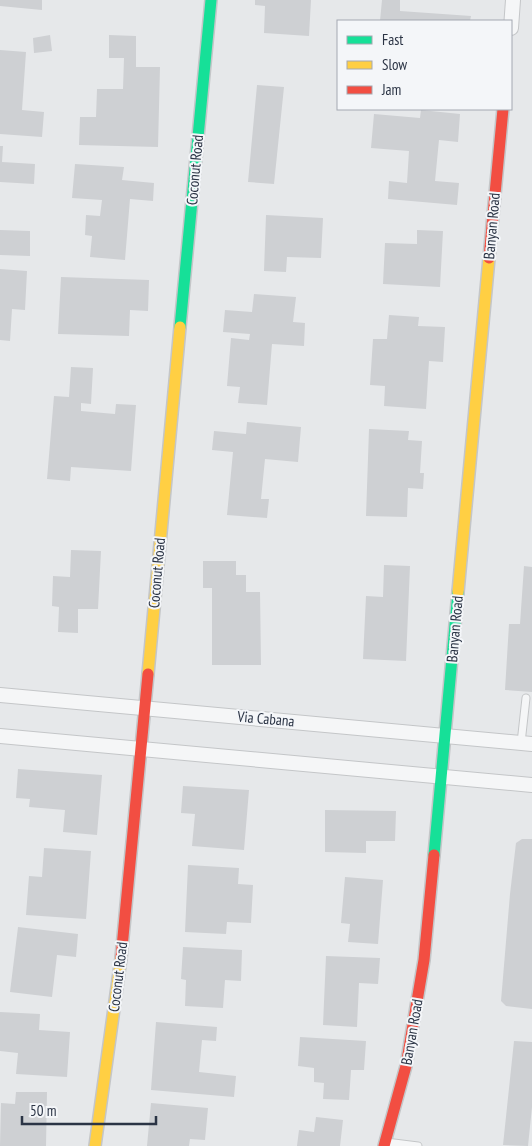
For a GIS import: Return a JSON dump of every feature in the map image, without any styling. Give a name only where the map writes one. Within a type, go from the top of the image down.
[{"type":"street","name":"Coconut Road","points":[[95,1146],[123,941],[211,0]]},
{"type":"street","points":[[512,20],[513,0]]},
{"type":"street","name":"Banyan Road","points":[[385,1144],[406,1066],[424,960],[503,110]]},
{"type":"street","name":"Via Cabana","points":[[0,695],[527,744]]},
{"type":"street","points":[[0,736],[532,785]]},
{"type":"lane","points":[[526,698],[527,744]]},
{"type":"lane","points":[[385,1144],[418,1146]]},
{"type":"building","points":[[0,0],[42,0],[42,10],[0,6]]},
{"type":"building","points":[[255,0],[311,0],[309,36],[264,33],[265,6],[255,5]]},
{"type":"building","points":[[382,0],[400,0],[400,11],[471,16],[470,20],[380,20]]},
{"type":"building","points":[[50,35],[52,51],[34,53],[33,38]]},
{"type":"building","points":[[109,35],[136,36],[136,67],[160,67],[158,147],[79,145],[80,117],[96,117],[97,89],[123,89],[124,58],[109,58]]},
{"type":"building","points":[[0,50],[26,52],[22,110],[44,112],[42,137],[0,134]]},
{"type":"building","points":[[257,85],[284,87],[274,184],[248,182]]},
{"type":"building","points":[[421,110],[460,114],[458,142],[439,140],[435,181],[459,183],[457,205],[388,199],[389,181],[407,183],[409,151],[371,148],[374,114],[420,118]]},
{"type":"building","points":[[0,146],[3,146],[2,162],[35,164],[34,184],[0,182]]},
{"type":"building","points":[[75,164],[124,167],[122,180],[154,183],[153,201],[130,199],[125,260],[90,257],[92,236],[85,235],[86,215],[100,216],[102,200],[72,198]]},
{"type":"building","points":[[266,215],[323,218],[321,258],[287,257],[286,272],[264,271]]},
{"type":"building","points":[[0,230],[30,231],[30,256],[0,255]]},
{"type":"building","points":[[417,230],[443,231],[440,287],[383,284],[385,243],[417,244]]},
{"type":"building","points":[[0,269],[27,271],[25,310],[12,309],[10,341],[0,340]]},
{"type":"building","points":[[61,277],[149,280],[148,311],[130,310],[129,336],[58,334]]},
{"type":"building","points":[[254,294],[296,297],[293,322],[305,323],[304,346],[272,344],[267,405],[238,403],[240,387],[227,386],[231,338],[249,340],[250,334],[223,332],[225,310],[252,312]]},
{"type":"building","points":[[389,315],[419,317],[418,326],[445,327],[443,362],[429,361],[426,409],[384,406],[385,386],[370,385],[373,339],[387,339]]},
{"type":"building","points":[[71,367],[93,368],[91,404],[81,403],[81,411],[115,414],[116,404],[136,405],[131,471],[71,467],[70,481],[47,479],[54,396],[69,397]]},
{"type":"building","points":[[247,422],[301,427],[298,462],[265,459],[261,499],[269,499],[267,518],[227,515],[233,452],[212,450],[214,431],[246,434]]},
{"type":"building","points":[[369,429],[409,431],[408,440],[422,441],[420,473],[424,473],[423,489],[408,488],[407,517],[366,516]]},
{"type":"building","points":[[71,550],[101,551],[98,609],[78,609],[78,633],[58,632],[59,607],[52,606],[53,576],[70,577]]},
{"type":"building","points":[[203,561],[236,561],[236,575],[246,575],[246,592],[260,592],[261,665],[212,665],[212,588],[203,588]]},
{"type":"building","points":[[384,565],[410,566],[406,661],[363,659],[366,596],[383,597]]},
{"type":"building","points":[[524,566],[532,567],[532,692],[505,690],[509,624],[520,624]]},
{"type":"building","points":[[18,769],[102,775],[97,835],[63,832],[65,810],[29,807],[30,799],[16,798]]},
{"type":"building","points":[[183,786],[249,790],[244,850],[192,846],[195,814],[181,813]]},
{"type":"building","points":[[325,810],[396,811],[395,841],[366,841],[366,853],[325,852]]},
{"type":"building","points":[[522,839],[532,839],[532,1009],[506,1006],[501,1001],[516,843]]},
{"type":"building","points":[[44,848],[91,851],[86,919],[26,915],[29,876],[42,877]]},
{"type":"building","points":[[188,865],[239,868],[238,884],[253,885],[251,923],[227,922],[226,934],[185,932]]},
{"type":"building","points":[[345,877],[383,880],[378,944],[348,942],[350,924],[341,923]]},
{"type":"building","points":[[18,927],[78,934],[76,957],[57,955],[52,997],[10,992]]},
{"type":"building","points":[[183,947],[242,950],[241,981],[225,980],[223,1008],[185,1006],[186,980],[181,979]]},
{"type":"building","points":[[326,956],[380,958],[378,984],[359,983],[357,1027],[323,1025]]},
{"type":"building","points":[[0,1012],[40,1014],[39,1030],[70,1032],[67,1077],[16,1074],[18,1053],[0,1051]]},
{"type":"building","points":[[156,1022],[217,1027],[216,1041],[202,1040],[199,1072],[236,1076],[234,1097],[151,1090]]},
{"type":"building","points":[[300,1037],[366,1041],[364,1070],[351,1070],[349,1100],[323,1099],[324,1083],[314,1082],[314,1068],[298,1066]]},
{"type":"building","points":[[514,1041],[532,1042],[532,1107],[528,1146],[503,1145]]},
{"type":"building","points":[[16,1092],[47,1092],[46,1146],[0,1146],[1,1103],[15,1104]]},
{"type":"building","points":[[151,1103],[208,1108],[205,1140],[190,1139],[189,1146],[147,1146]]},
{"type":"building","points":[[316,1117],[343,1120],[340,1146],[297,1146],[299,1130],[314,1132]]},
{"type":"traffic: fast","points":[[180,327],[211,0]]},
{"type":"traffic: fast","points":[[434,855],[458,592]]},
{"type":"traffic: slow","points":[[458,592],[489,258]]},
{"type":"traffic: slow","points":[[148,674],[180,327]]},
{"type":"traffic: slow","points":[[95,1146],[121,958]]},
{"type":"traffic: jam","points":[[489,258],[503,110]]},
{"type":"traffic: jam","points":[[121,958],[148,674]]},
{"type":"traffic: jam","points":[[384,1146],[406,1066],[424,960],[434,855]]}]
